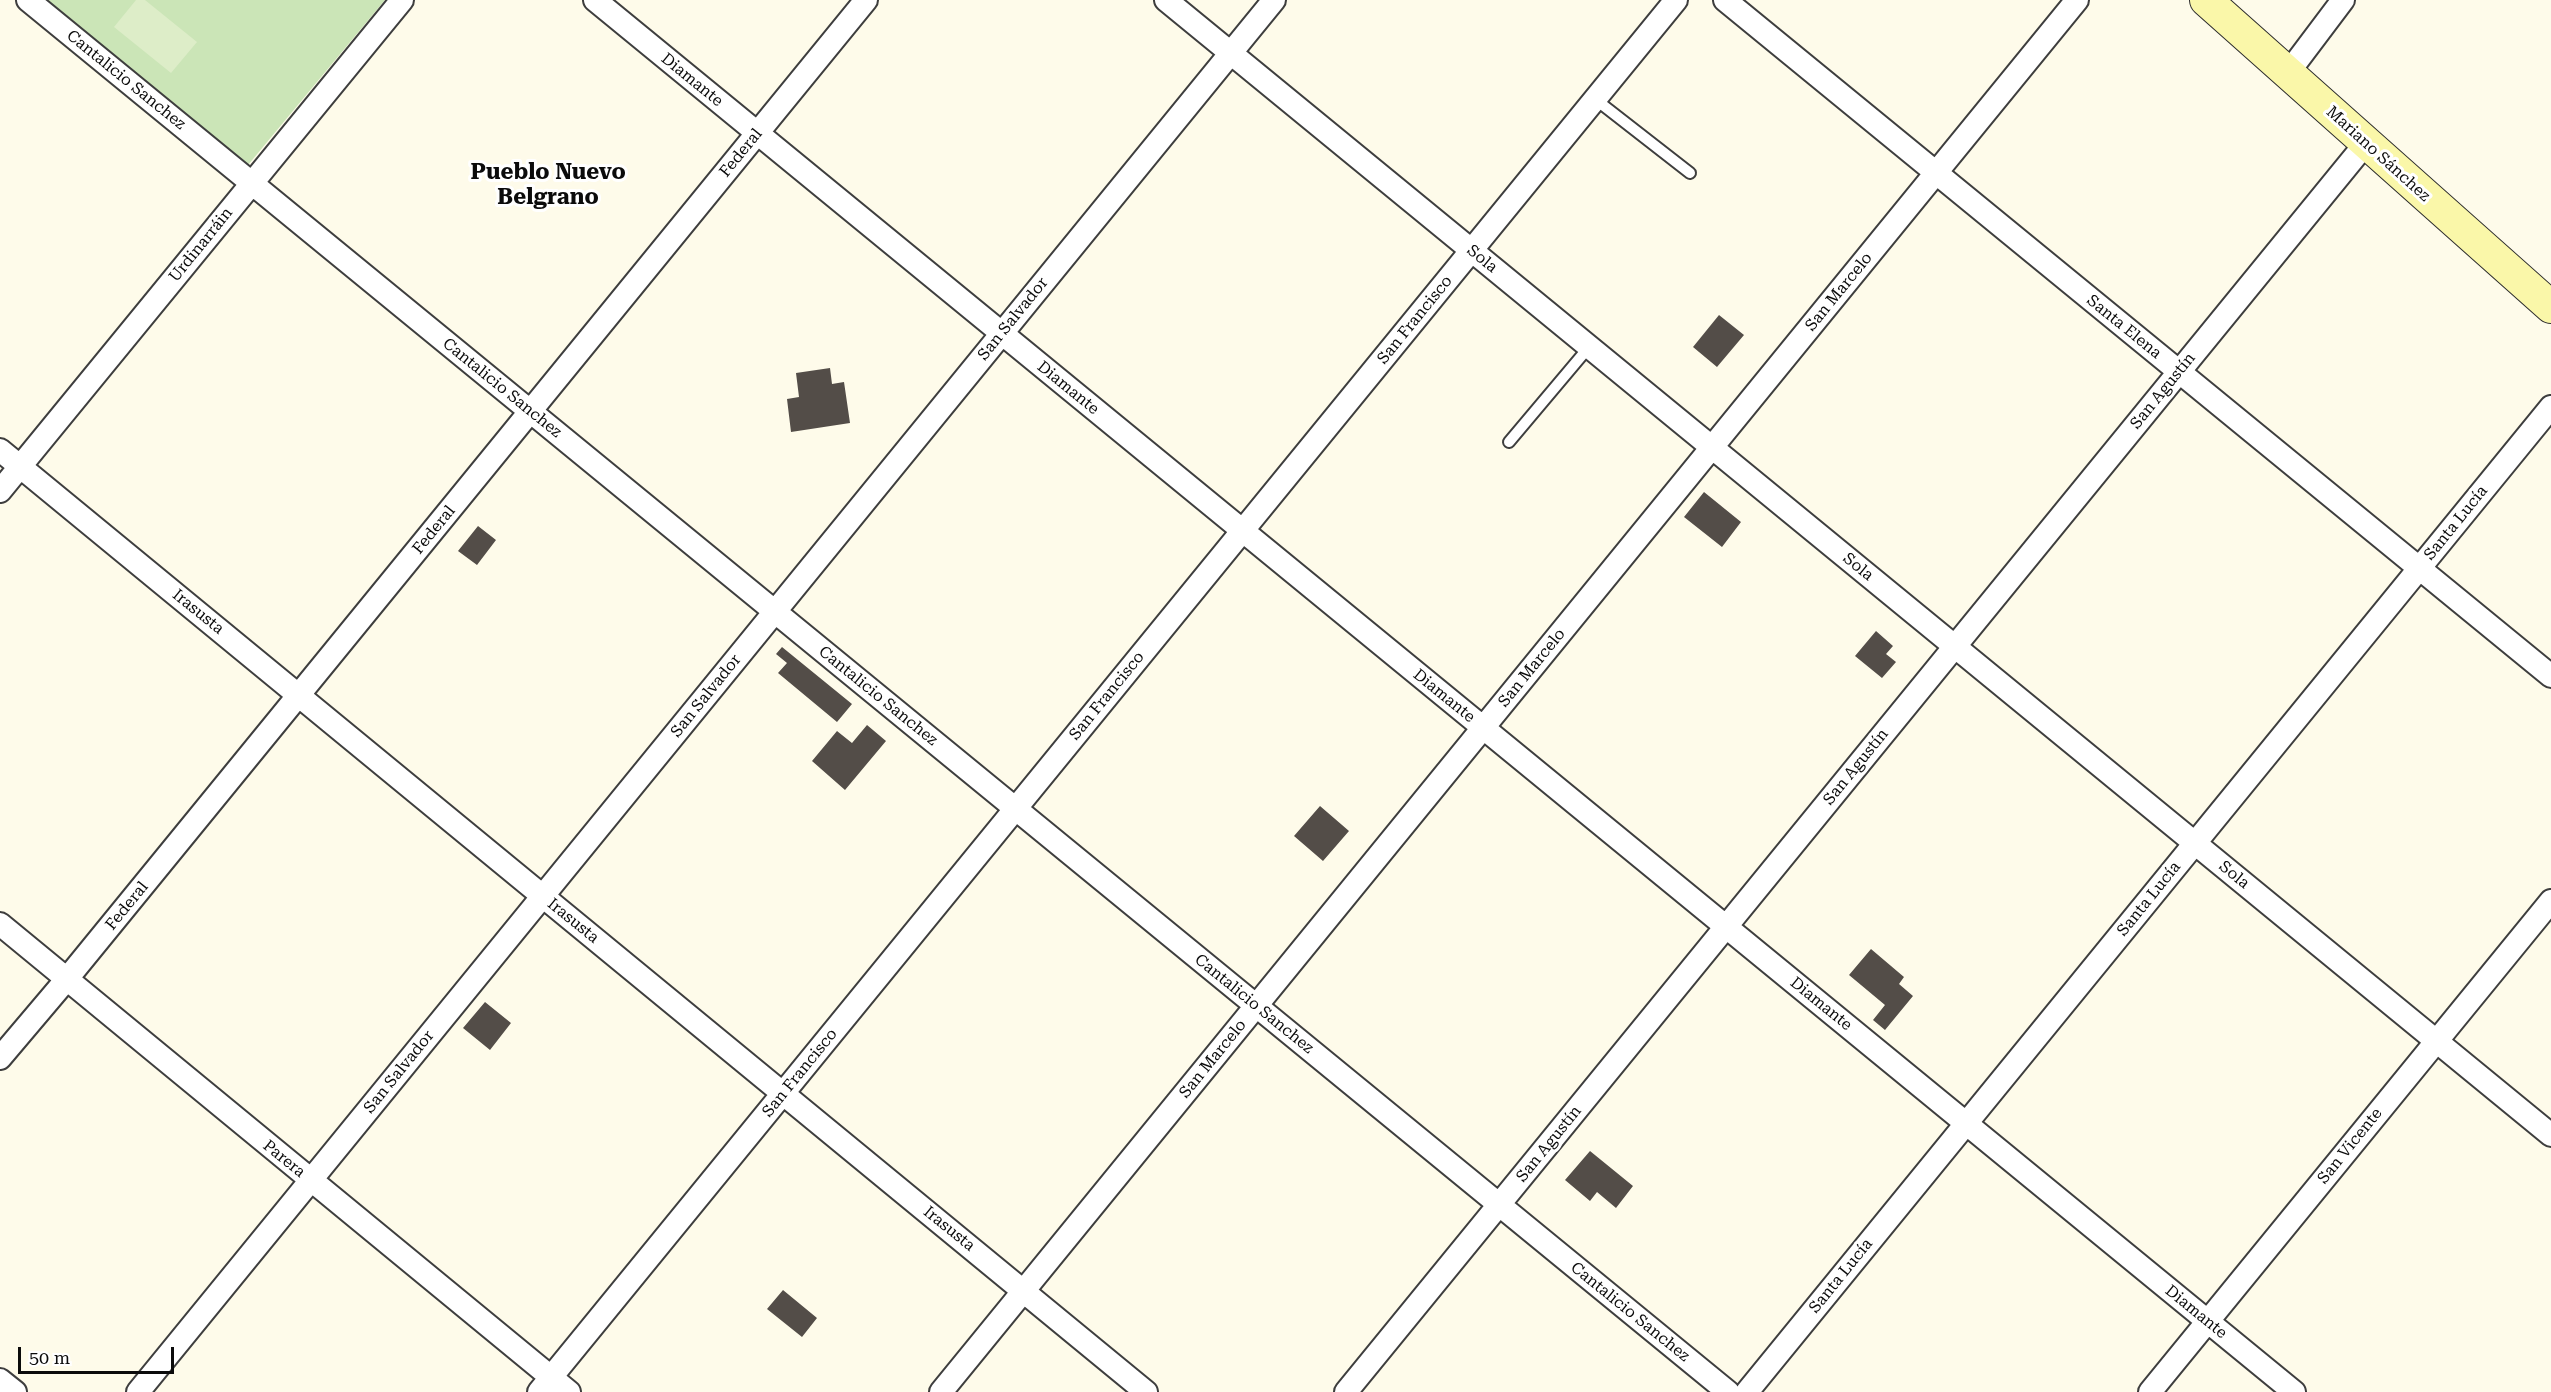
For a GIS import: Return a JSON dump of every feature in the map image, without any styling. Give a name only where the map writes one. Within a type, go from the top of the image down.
[{"type":"street","name":"Cantalicio Sanchez","points":[[28,0],[1728,1392]]},
{"type":"street","name":"Urdinarráin","points":[[0,491],[402,0]]},
{"type":"street","name":"Diamante","points":[[595,0],[2294,1392]]},
{"type":"street","name":"Federal","points":[[0,1058],[866,0]]},
{"type":"street","name":"Sola","points":[[1166,0],[2551,1135]]},
{"type":"street","name":"San Salvador","points":[[138,1392],[1274,0]]},
{"type":"street","name":"San Francisco","points":[[545,1385],[1676,0]]},
{"type":"street","name":"Santa Elena","points":[[1725,0],[2551,676]]},
{"type":"street","name":"San Marcelo","points":[[941,1392],[2077,0]]},
{"type":"street","name":"Mariano Sánchez","points":[[2206,0],[2551,307]]},
{"type":"street","points":[[2288,74],[2343,0]]},
{"type":"street","name":"San Agustín","points":[[1346,1392],[2366,142]]},
{"type":"street","name":"Santa Lucía","points":[[1747,1392],[2551,406]]},
{"type":"street","name":"Irasusta","points":[[0,450],[1146,1392]]},
{"type":"street","name":"San Vicente","points":[[2150,1392],[2551,901]]},
{"type":"street","name":"Parera","points":[[0,924],[311,1180],[545,1385],[569,1392]]},
{"type":"street","points":[[0,1380],[15,1392]]},
{"type":"lane","points":[[1595,99],[1690,173]]},
{"type":"lane","points":[[1509,442],[1589,347]]},
{"type":"green space","points":[[46,0],[385,0],[248,165]]},
{"type":"green space","points":[[136,0],[145,0],[197,42],[171,73],[114,27]]},
{"type":"building","points":[[1719,315],[1744,335],[1717,367],[1693,347]]},
{"type":"building","points":[[830,368],[832,384],[844,382],[850,423],[791,432],[787,399],[799,397],[796,373]]},
{"type":"building","points":[[1704,492],[1741,522],[1722,547],[1684,517]]},
{"type":"building","points":[[478,526],[496,540],[477,565],[458,551]]},
{"type":"building","points":[[1876,631],[1893,646],[1886,654],[1896,662],[1882,678],[1855,656]]},
{"type":"building","points":[[782,647],[852,704],[837,722],[778,673],[787,663],[776,654]]},
{"type":"building","points":[[867,725],[886,741],[845,790],[812,761],[837,731],[852,743]]},
{"type":"building","points":[[1320,806],[1349,831],[1323,861],[1294,836]]},
{"type":"building","points":[[1871,949],[1904,977],[1899,984],[1913,996],[1885,1030],[1873,1020],[1885,1005],[1849,975]]},
{"type":"building","points":[[485,1002],[511,1023],[490,1050],[463,1028]]},
{"type":"building","points":[[1590,1151],[1633,1186],[1616,1208],[1597,1192],[1590,1201],[1565,1180]]},
{"type":"building","points":[[783,1290],[817,1318],[802,1337],[767,1309]]},
{"type":"district","name":"Pueblo Nuevo Belgrano","points":[[548,186]]}]
